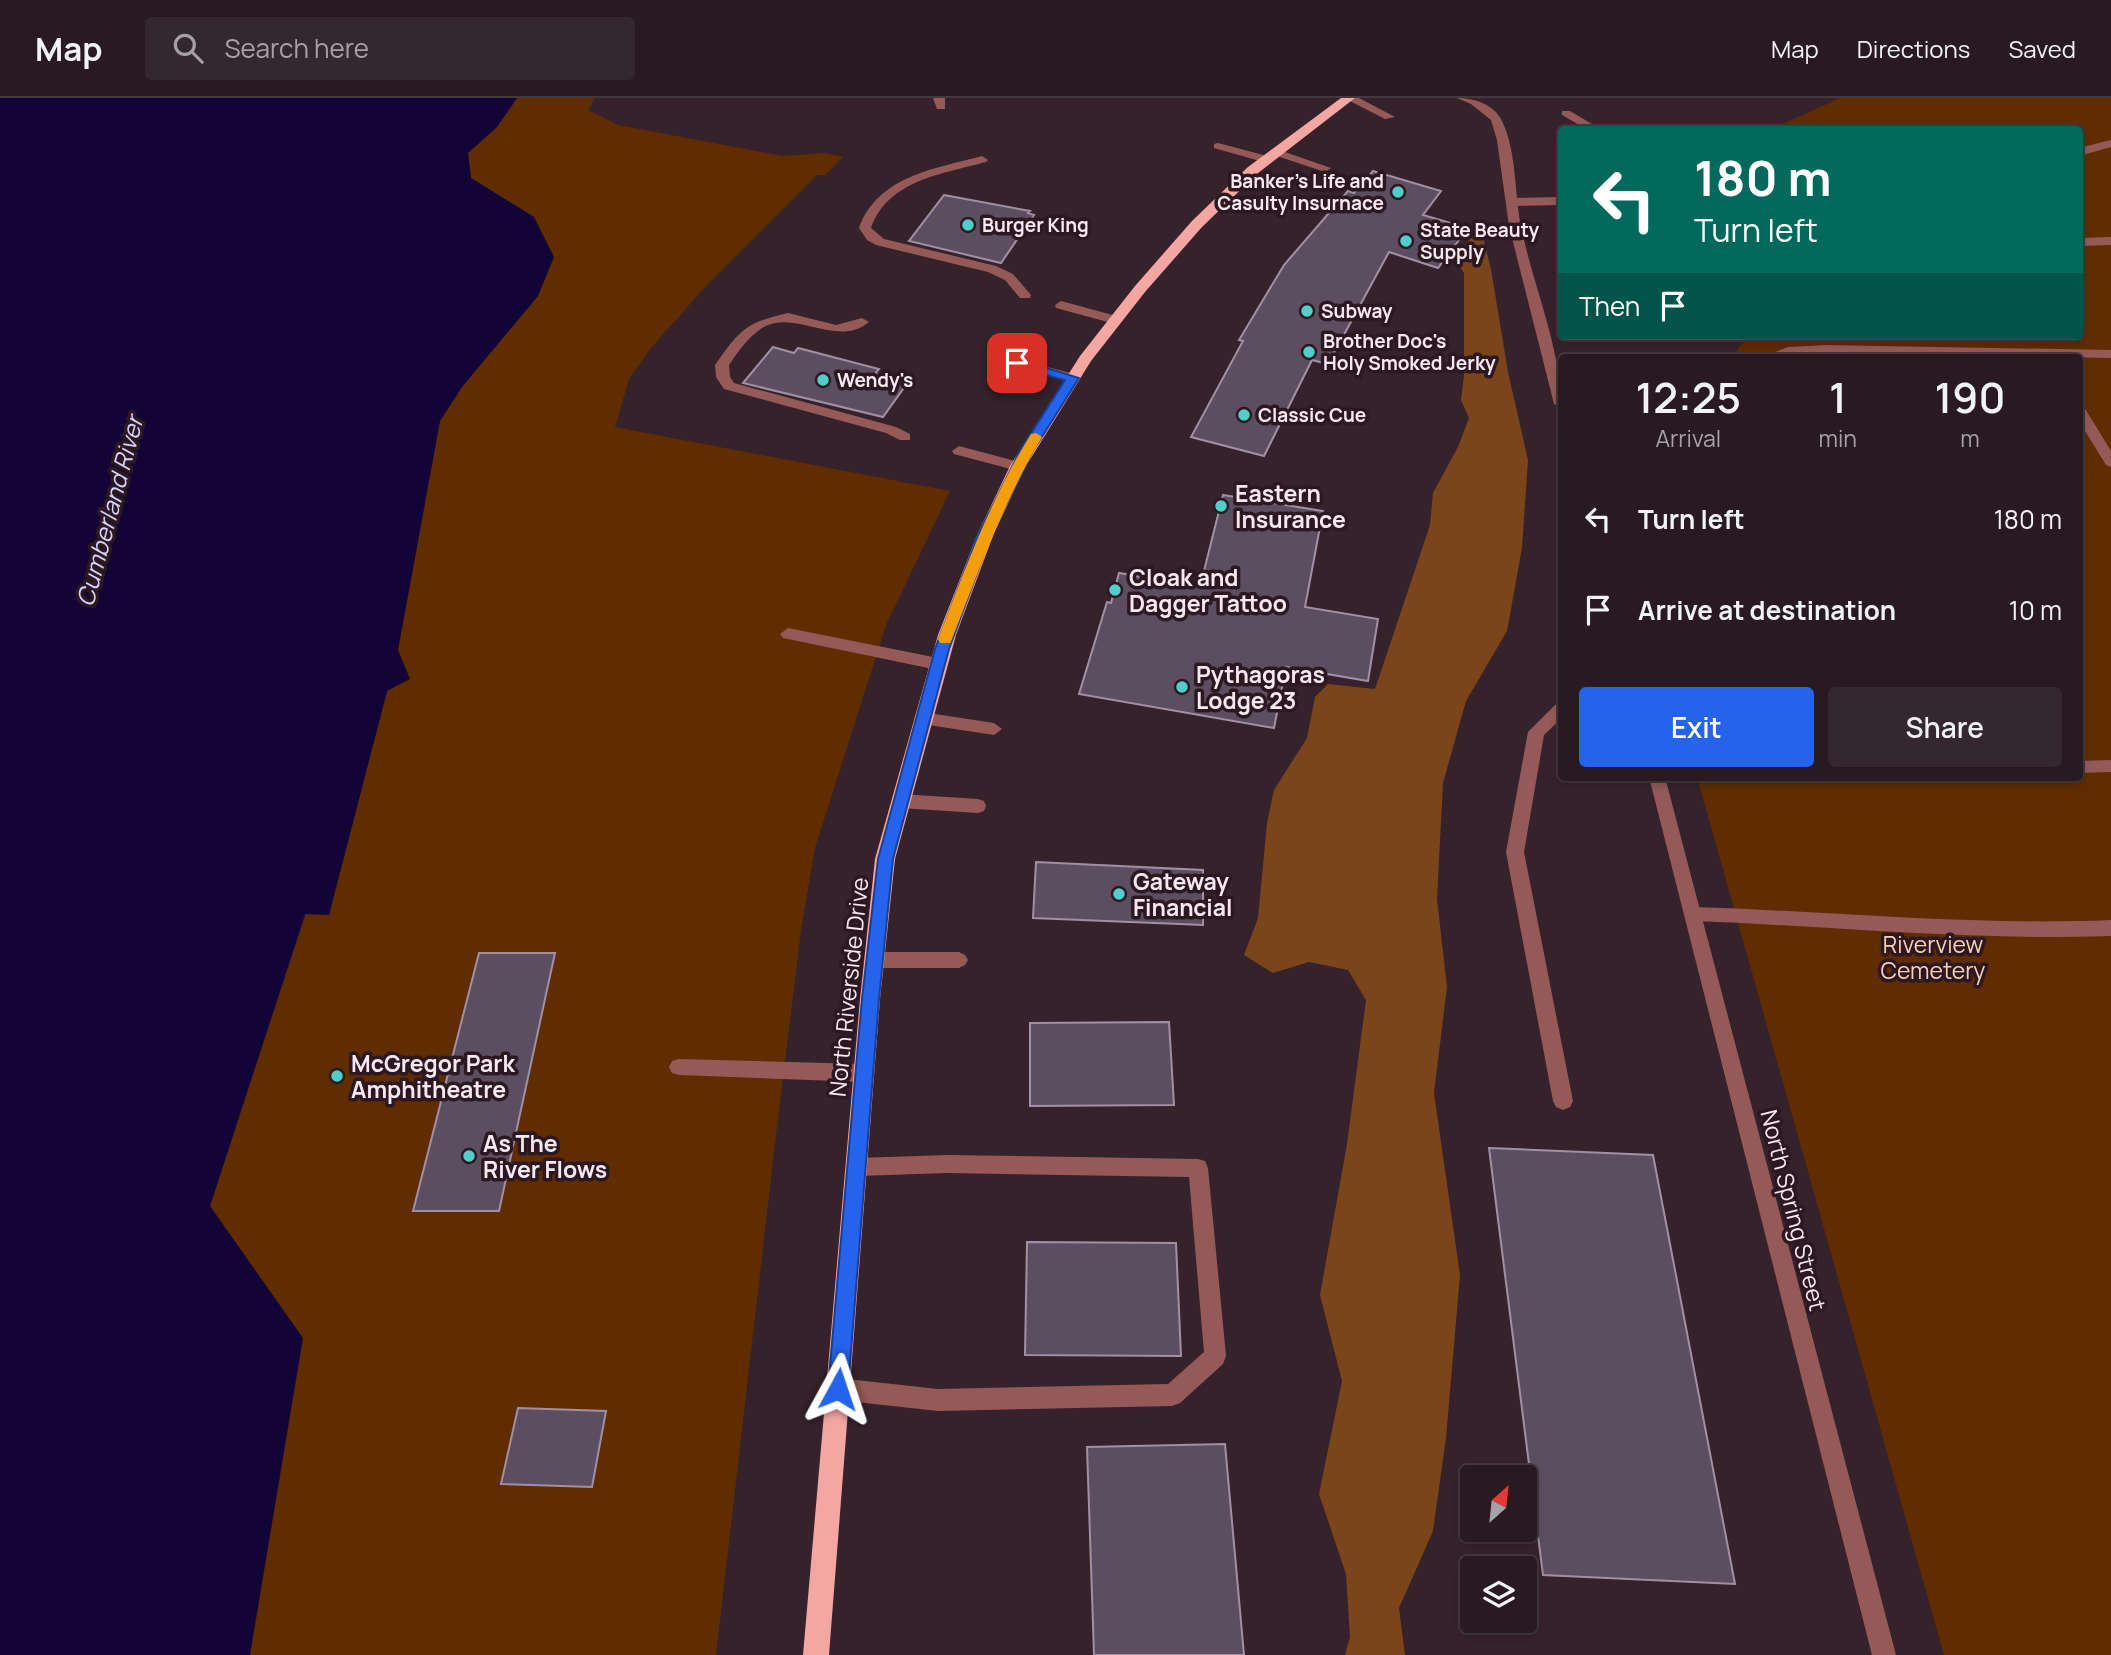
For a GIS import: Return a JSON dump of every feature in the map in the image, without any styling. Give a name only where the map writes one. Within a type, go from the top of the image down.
[{"type":"highway","name":"North Riverside Drive","points":[[816,1655],[864,1073],[886,859],[938,664],[986,533],[1018,466],[1073,378],[1115,320],[1197,224],[1271,155],[1350,98]]},
{"type":"street","points":[[1350,98],[1389,117]]},
{"type":"street","points":[[1463,98],[1475,102],[1496,119],[1503,140],[1515,226],[1558,392]]},
{"type":"street","points":[[1566,113],[1590,126]]},
{"type":"street","points":[[2083,151],[2111,143]]},
{"type":"street","points":[[1219,146],[1325,167]]},
{"type":"street","points":[[982,160],[894,188],[872,207],[865,228],[871,237],[889,245],[992,269],[1009,277],[1025,295]]},
{"type":"street","points":[[1512,201],[1558,201]]},
{"type":"street","points":[[2083,242],[2111,241]]},
{"type":"street","points":[[1061,305],[1115,320]]},
{"type":"street","points":[[862,322],[836,329],[788,317],[759,324],[722,365],[723,377],[729,386],[742,391],[891,430],[905,437]]},
{"type":"street","points":[[1778,354],[1826,349],[2014,354]]},
{"type":"street","points":[[2083,354],[2111,354]]},
{"type":"street","points":[[1017,363],[1073,378]]},
{"type":"street","points":[[2083,416],[2111,462]]},
{"type":"street","points":[[959,451],[1018,466]]},
{"type":"street","points":[[788,634],[938,664]]},
{"type":"street","points":[[1558,712],[1536,732],[1515,852],[1563,1101]]},
{"type":"street","points":[[922,718],[994,729]]},
{"type":"street","points":[[2083,767],[2111,766]]},
{"type":"street","name":"North Spring Street","points":[[1658,781],[1884,1655]]},
{"type":"street","points":[[900,801],[978,806]]},
{"type":"street","points":[[1693,914],[1821,918],[2031,931],[2111,928]]},
{"type":"street","points":[[875,960],[959,960]]},
{"type":"street","points":[[680,1067],[864,1073]]},
{"type":"street","points":[[838,1389],[938,1400],[1172,1395],[1215,1356],[1198,1168],[948,1164],[856,1167]]},
{"type":"green space","points":[[517,98],[595,98],[588,110],[618,125],[782,156],[825,153],[843,157],[825,175],[817,175],[705,287],[651,348],[629,379],[615,427],[950,491],[886,625],[815,848],[801,930],[716,1655],[250,1655],[258,1596],[210,1206],[306,914],[329,914],[398,650],[440,421],[462,387],[534,217],[471,178],[468,153],[497,127]]},
{"type":"green space","name":"Riverview Cemetery","points":[[1840,98],[2111,98],[2111,1655],[1944,1655],[1698,781],[2083,781],[2083,354],[1734,354],[1746,340],[2083,340],[2083,126],[1779,126]]},
{"type":"shaded area","points":[[1482,233],[1491,269],[1508,372],[1528,460],[1522,548],[1507,631],[1466,701],[1443,783],[1437,899],[1447,987],[1434,1093],[1460,1275],[1446,1438],[1433,1531],[1399,1608],[1405,1655],[1345,1655],[1350,1637],[1346,1574],[1319,1494],[1342,1381],[1320,1295],[1347,1144],[1366,1000],[1348,970],[1309,962],[1273,973],[1244,955],[1258,918],[1267,823],[1274,790],[1307,738],[1315,697],[1328,684],[1375,689],[1430,525],[1433,493],[1458,447],[1469,418],[1461,400],[1464,375],[1464,273],[1457,262],[1469,240]]},
{"type":"water","name":"Cumberland River","points":[[0,98],[517,98],[497,127],[468,153],[471,178],[534,217],[554,257],[538,296],[462,387],[440,421],[398,650],[410,679],[387,691],[329,915],[305,914],[210,1206],[303,1338],[250,1655],[0,1655]]},
{"type":"building","points":[[1373,171],[1441,191],[1423,215],[1468,228],[1438,268],[1389,252],[1328,364],[1312,360],[1264,456],[1191,437],[1243,341],[1239,340],[1284,265],[1348,191],[1354,193]]},
{"type":"building","name":"Burger King","points":[[944,195],[1030,211],[1028,213],[1034,215],[1001,263],[909,241]]},
{"type":"building","name":"Wendy's","points":[[773,347],[794,353],[798,348],[879,369],[875,374],[908,382],[883,417],[743,383]]},
{"type":"building","points":[[1223,495],[1323,511],[1305,607],[1378,619],[1368,681],[1286,667],[1274,728],[1079,694],[1107,602],[1111,603],[1119,573],[1200,587]]},
{"type":"building","name":"Gateway Financial","points":[[1036,862],[1203,870],[1203,925],[1033,918]]},
{"type":"building","points":[[479,953],[555,953],[499,1211],[413,1211]]},
{"type":"building","points":[[1169,1022],[1174,1105],[1030,1106],[1030,1023]]},
{"type":"building","points":[[1489,1148],[1653,1155],[1735,1584],[1543,1575],[1537,1528],[1537,1465],[1529,1465]]},
{"type":"building","points":[[1027,1242],[1176,1243],[1181,1356],[1025,1355]]},
{"type":"building","points":[[518,1408],[606,1411],[592,1487],[501,1484]]},
{"type":"building","points":[[1225,1444],[1244,1655],[1094,1655],[1087,1447]]},
{"type":"slow traffic","points":[[945,639],[986,533],[1018,466],[1036,437]]},
{"type":"place","name":"Banker's Life and Casulty Insurnace","points":[[1398,192]]},
{"type":"place","name":"Burger King","points":[[968,225]]},
{"type":"place","name":"State Beauty Supply","points":[[1406,241]]},
{"type":"place","name":"Subway","points":[[1307,311]]},
{"type":"place","name":"Brother Doc's Holy Smoked Jerky","points":[[1309,352]]},
{"type":"place","name":"Wendy's","points":[[823,380]]},
{"type":"place","name":"Classic Cue","points":[[1244,415]]},
{"type":"place","name":"Eastern Insurance","points":[[1221,506]]},
{"type":"place","name":"Cloak and Dagger Tattoo","points":[[1115,590]]},
{"type":"place","name":"Pythagoras Lodge 23","points":[[1182,687]]},
{"type":"place","name":"Gateway Financial","points":[[1119,894]]},
{"type":"place","name":"McGregor Park Amphitheatre","points":[[337,1076]]},
{"type":"place","name":"As The River Flows","points":[[469,1156]]},
{"type":"route","points":[[838,1389],[870,999],[886,859],[942,649],[986,533],[1018,466],[1073,378],[1017,363]]}]
